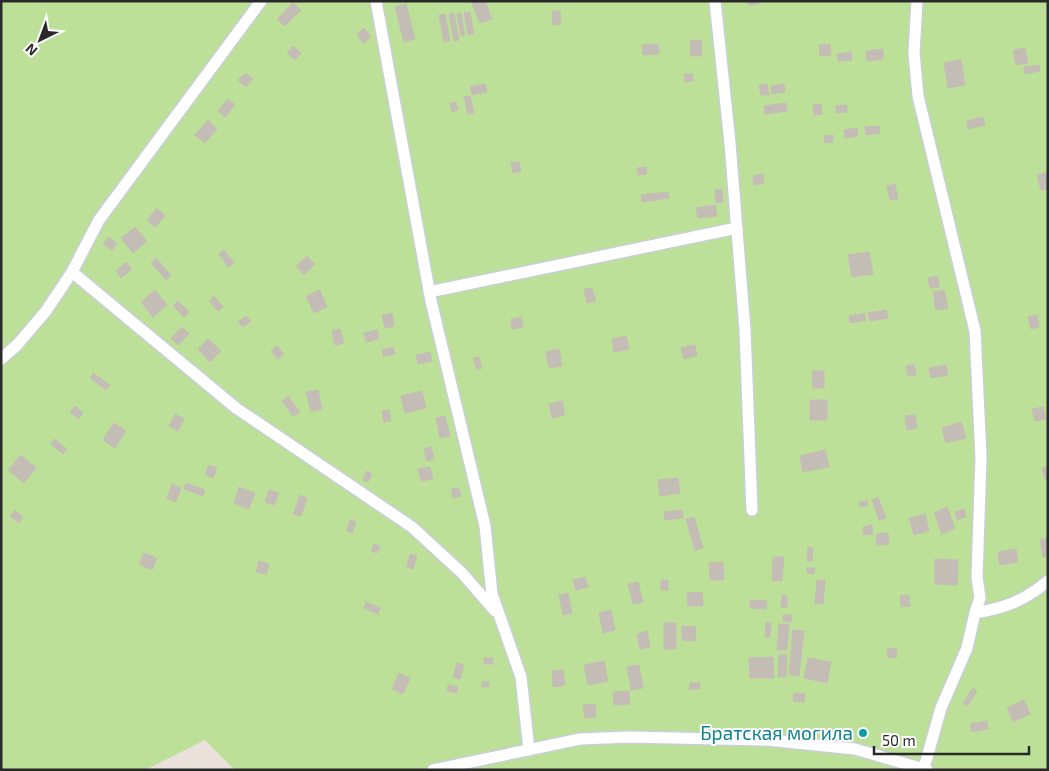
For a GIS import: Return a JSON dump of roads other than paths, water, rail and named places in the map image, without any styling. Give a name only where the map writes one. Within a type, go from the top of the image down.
[{"type":"lane","points":[[1,359],[18,345],[46,311],[72,272],[100,220],[262,1]]},
{"type":"lane","points":[[376,1],[429,292],[485,526],[492,594],[498,615],[511,643],[521,677],[529,750]]},
{"type":"lane","points":[[715,1],[745,330],[752,510]]},
{"type":"lane","points":[[433,770],[588,739],[630,737],[767,740],[855,749],[925,769],[941,708],[967,648],[980,598],[977,577],[981,457],[975,331],[918,96],[914,53],[917,1]]},
{"type":"lane","points":[[429,292],[737,228]]},
{"type":"lane","points":[[72,272],[236,408],[412,527],[462,574],[498,615]]},
{"type":"lane","points":[[975,613],[1005,608],[1035,592],[1048,581]]},
{"type":"place","name":"Братская могила","points":[[863,733]]}]
